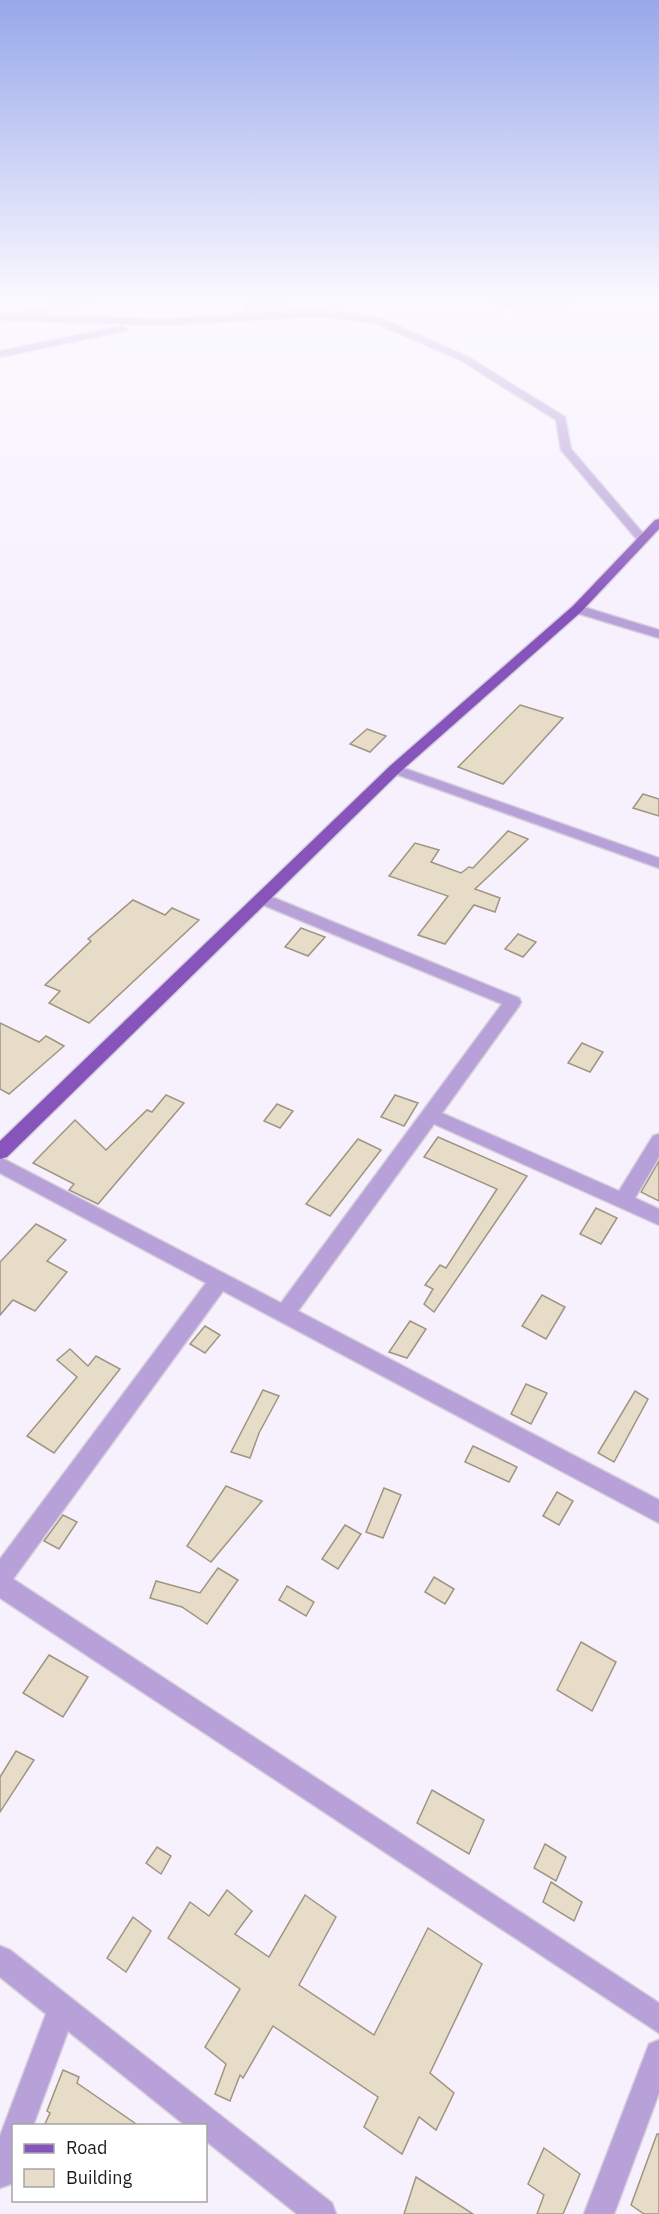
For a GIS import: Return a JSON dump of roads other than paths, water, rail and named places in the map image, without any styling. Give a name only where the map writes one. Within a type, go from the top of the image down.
[{"type":"main road","points":[[0,1152],[395,769],[577,609],[659,522]]},
{"type":"street","points":[[538,404],[561,419],[566,450],[643,540]]},
{"type":"street","points":[[577,609],[659,634]]},
{"type":"street","points":[[395,769],[659,863]]},
{"type":"street","points":[[262,898],[513,1002],[284,1315]]},
{"type":"street","points":[[430,1115],[659,1217]]},
{"type":"street","points":[[623,1201],[659,1141]]},
{"type":"street","points":[[0,1164],[659,1512]]},
{"type":"street","points":[[0,1578],[219,1281]]},
{"type":"street","points":[[0,1584],[659,2019]]},
{"type":"street","points":[[0,1960],[321,2214]]},
{"type":"street","points":[[19,2124],[62,2009]]},
{"type":"street","points":[[599,2214],[659,2054]]},
{"type":"street","points":[[0,2173],[12,2143]]}]
